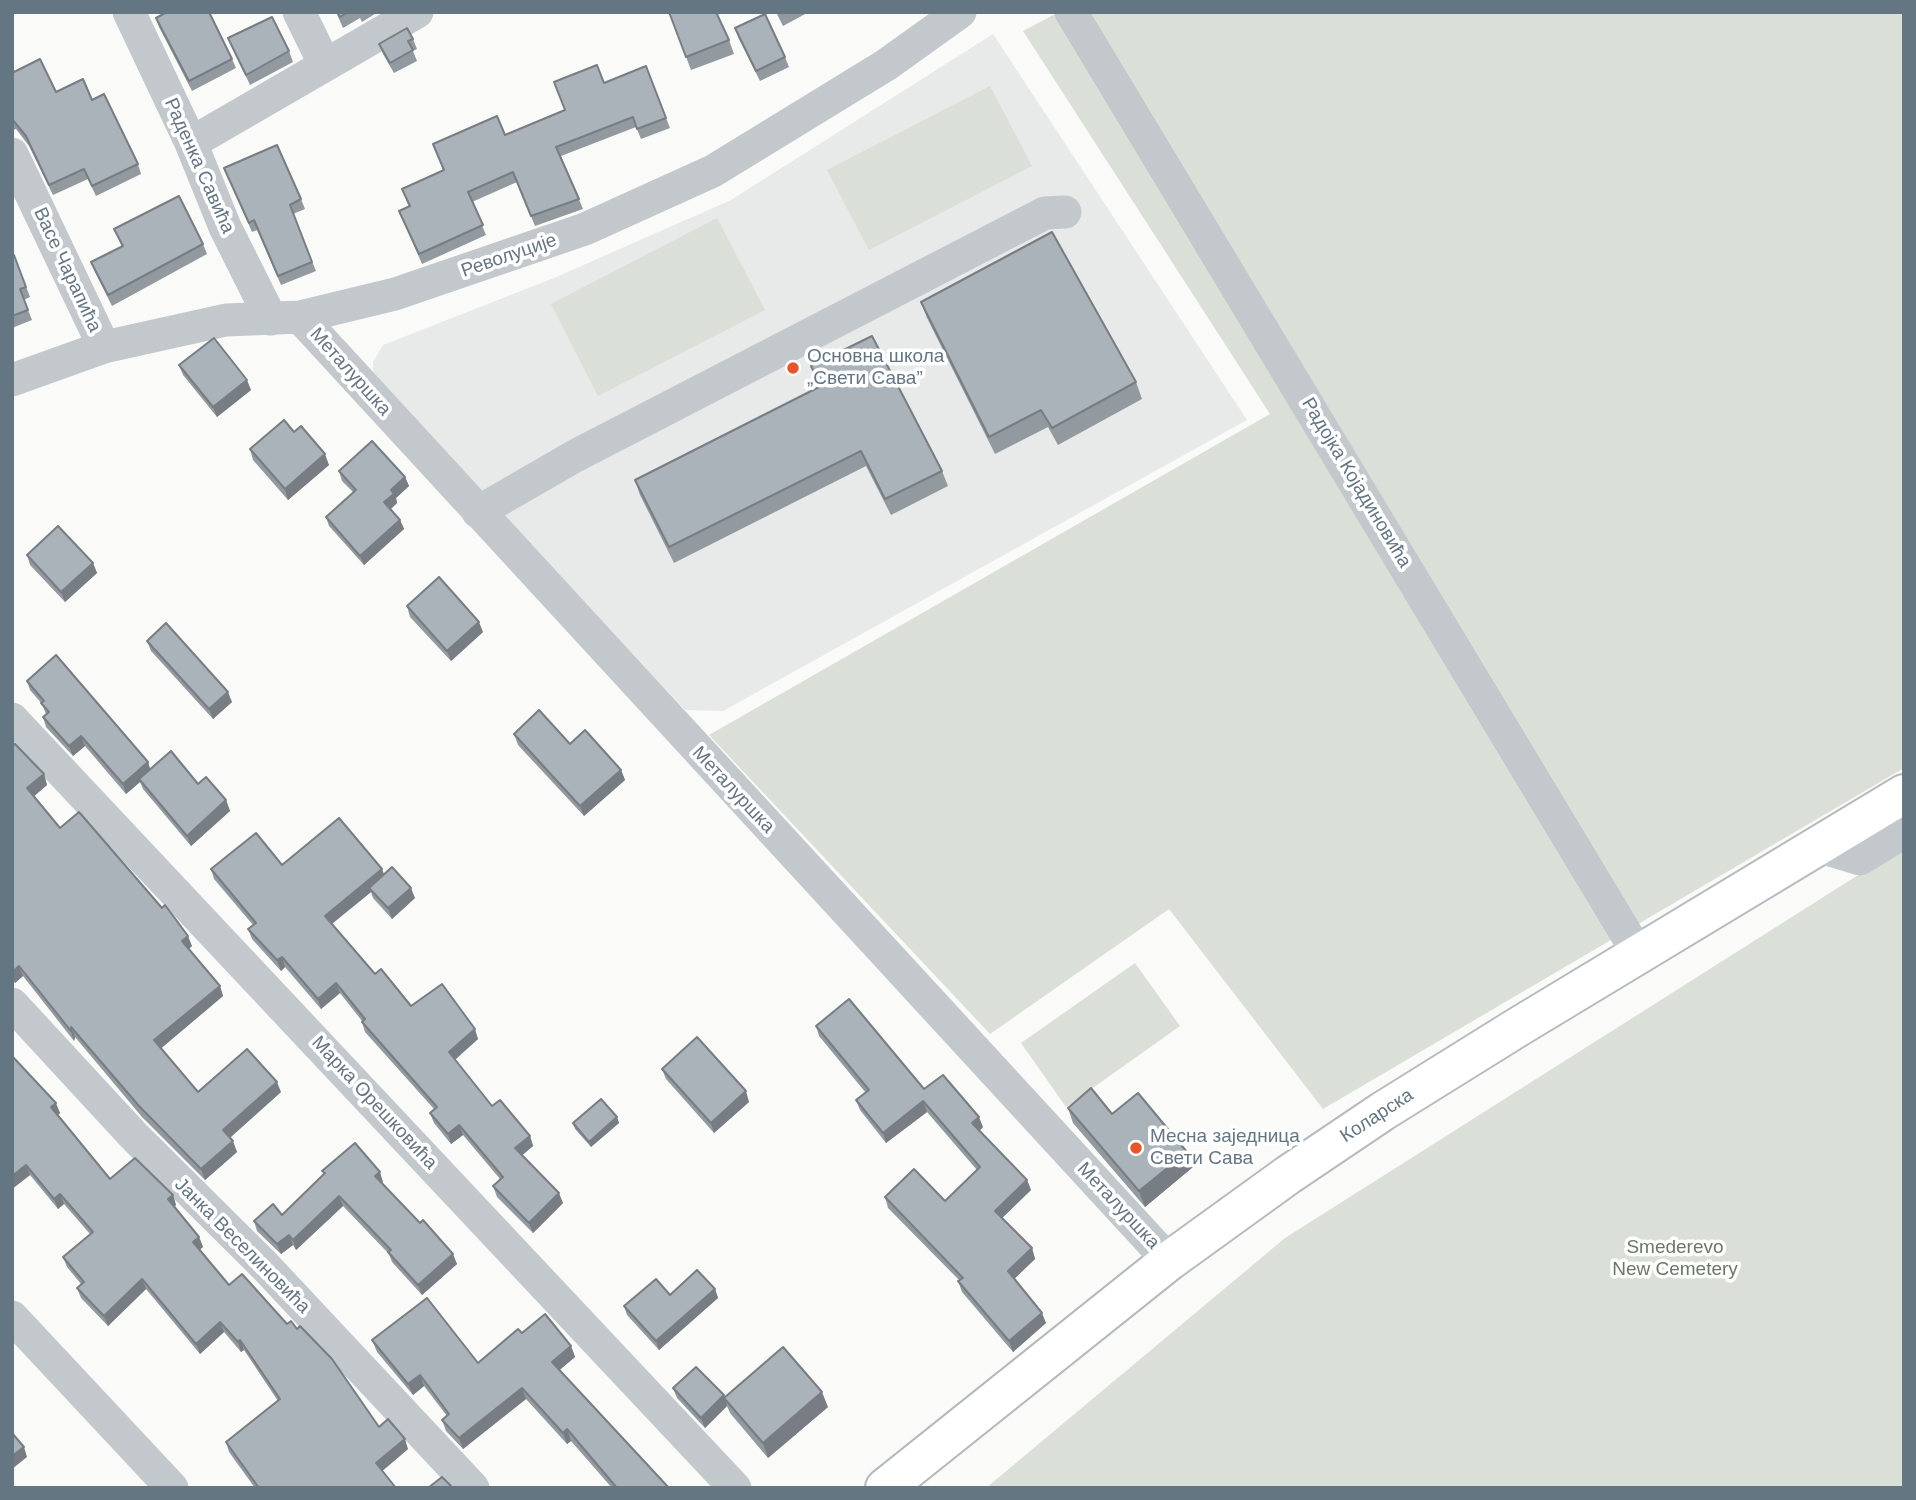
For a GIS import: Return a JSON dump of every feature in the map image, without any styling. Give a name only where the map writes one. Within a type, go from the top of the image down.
[{"type":"main road","name":"Коларска","points":[[886,1488],[1169,1261],[1383,1111],[1904,794]]},
{"type":"street","name":"Раденка Савића","points":[[129,12],[191,143],[225,228],[285,318]]},
{"type":"street","points":[[299,12],[325,65]]},
{"type":"street","points":[[191,143],[417,12]]},
{"type":"street","name":"Револуције","points":[[12,380],[104,347],[226,320],[285,318],[395,294],[520,253],[656,198],[713,171],[886,65],[960,12]]},
{"type":"street","name":"Радојка Којадиновића","points":[[1071,12],[1639,955]]},
{"type":"street","name":"Васе Чарапића","points":[[12,154],[104,347]]},
{"type":"street","points":[[478,512],[575,456],[1045,213],[1065,212]]},
{"type":"street","name":"Металуршка","points":[[285,318],[478,512],[1169,1261]]},
{"type":"street","name":"Марка Орешковића","points":[[12,719],[735,1488]]},
{"type":"street","points":[[1817,846],[1860,859],[1904,832]]},
{"type":"street","name":"Јанка Веселиновића","points":[[12,1004],[134,1136],[265,1266],[472,1488]]},
{"type":"street","points":[[12,1317],[172,1488]]},
{"type":"shaded area","name":"Основна школа „Свети Сава”","points":[[993,34],[1247,420],[723,711],[685,710],[373,375],[373,362],[383,345],[554,278],[731,200]]},
{"type":"green space","points":[[1059,12],[1904,12],[1904,768],[1323,1109],[1169,909],[990,1034],[709,735],[1270,414],[1023,31]]},
{"type":"green space","points":[[990,86],[1032,166],[869,250],[827,170]]},
{"type":"green space","points":[[717,218],[765,310],[598,396],[551,304]]},
{"type":"green space","name":"Smederevo New Cemetery","points":[[1904,846],[1904,1488],[986,1488],[1285,1238]]},
{"type":"green space","points":[[1135,963],[1180,1026],[1066,1107],[1021,1043]]},
{"type":"building","points":[[167,12],[209,12],[232,59],[189,81],[156,18]]},
{"type":"building","points":[[669,12],[716,12],[729,40],[686,57]]},
{"type":"building","points":[[765,14],[785,57],[756,71],[735,28]]},
{"type":"building","points":[[272,17],[289,51],[246,75],[228,38]]},
{"type":"building","points":[[407,28],[413,39],[408,41],[413,50],[390,63],[379,44]]},
{"type":"building","points":[[40,59],[56,92],[83,79],[92,100],[104,94],[138,164],[92,186],[84,169],[49,185],[26,136],[12,119],[12,73]]},
{"type":"building","points":[[597,65],[604,83],[646,66],[666,118],[637,129],[633,117],[556,147],[579,199],[531,216],[513,172],[468,192],[483,225],[419,254],[399,211],[410,206],[402,189],[444,170],[433,144],[497,116],[505,135],[565,110],[554,82]]},
{"type":"building","points":[[277,145],[301,199],[290,205],[312,262],[278,276],[254,220],[249,223],[224,168]]},
{"type":"building","points":[[179,196],[203,244],[108,295],[91,262],[123,246],[114,229]]},
{"type":"building","points":[[1052,232],[1136,382],[1052,428],[1041,410],[989,437],[921,302]]},
{"type":"building","points":[[14,255],[26,287],[20,289],[28,310],[12,316],[12,256]]},
{"type":"building","points":[[872,336],[942,471],[885,499],[861,451],[669,547],[635,480],[821,386],[811,366]]},
{"type":"building","points":[[214,338],[247,380],[213,407],[179,365]]},
{"type":"building","points":[[284,420],[294,432],[301,426],[325,454],[285,489],[250,449]]},
{"type":"building","points":[[372,441],[405,477],[391,490],[394,494],[384,502],[400,520],[360,556],[326,517],[356,490],[339,471]]},
{"type":"building","points":[[58,526],[93,563],[61,592],[27,555]]},
{"type":"building","points":[[439,577],[479,622],[447,651],[407,606]]},
{"type":"building","points":[[166,623],[228,692],[209,709],[147,641]]},
{"type":"building","points":[[56,655],[148,762],[123,784],[81,736],[69,746],[43,717],[49,712],[41,703],[44,701],[27,681]]},
{"type":"building","points":[[539,710],[570,744],[585,730],[621,770],[580,806],[514,734]]},
{"type":"building","points":[[15,744],[44,774],[27,788],[60,828],[79,812],[162,908],[165,905],[188,936],[182,941],[220,986],[154,1040],[198,1092],[247,1049],[277,1082],[223,1130],[233,1141],[201,1169],[139,1106],[71,1027],[71,1031],[19,966],[12,972],[12,746]]},
{"type":"building","points":[[171,751],[198,784],[206,777],[226,800],[187,836],[139,779]]},
{"type":"building","points":[[339,818],[382,869],[325,916],[375,974],[381,969],[411,1006],[442,984],[475,1029],[449,1052],[492,1106],[500,1100],[530,1136],[515,1148],[559,1193],[529,1223],[493,1186],[503,1177],[459,1125],[448,1134],[430,1113],[437,1107],[362,1022],[365,1019],[336,983],[318,999],[282,957],[277,960],[248,929],[256,923],[211,869],[256,833],[282,865]]},
{"type":"building","points":[[392,867],[411,888],[388,908],[369,888]]},
{"type":"building","points":[[849,999],[924,1089],[943,1075],[979,1117],[972,1123],[1027,1180],[995,1211],[1032,1248],[1008,1271],[1042,1313],[1009,1341],[958,1281],[963,1278],[885,1197],[914,1169],[945,1201],[980,1167],[923,1101],[883,1133],[856,1100],[869,1090],[816,1026]]},
{"type":"building","points":[[697,1037],[746,1091],[711,1123],[662,1069]]},
{"type":"building","points":[[12,1056],[56,1103],[51,1107],[110,1179],[135,1158],[173,1195],[168,1199],[199,1237],[193,1242],[229,1285],[242,1274],[287,1324],[291,1321],[297,1329],[300,1326],[332,1359],[379,1427],[388,1419],[405,1439],[376,1463],[396,1488],[259,1488],[226,1442],[280,1399],[240,1340],[238,1342],[220,1322],[196,1344],[142,1279],[104,1316],[77,1288],[84,1282],[63,1257],[93,1232],[60,1194],[54,1199],[26,1165],[12,1176]]},
{"type":"building","name":"Месна заједница Свети Сава","points":[[1091,1088],[1112,1114],[1138,1093],[1187,1152],[1139,1191],[1068,1108]]},
{"type":"building","points":[[601,1099],[617,1117],[589,1142],[573,1123]]},
{"type":"building","points":[[355,1143],[380,1172],[375,1176],[420,1223],[423,1220],[453,1254],[418,1285],[388,1252],[391,1250],[339,1196],[293,1240],[289,1235],[277,1244],[254,1221],[273,1204],[282,1215],[325,1173],[322,1171]]},
{"type":"building","points":[[697,1270],[715,1289],[656,1341],[624,1306],[656,1279],[670,1295]]},
{"type":"building","points":[[427,1298],[478,1363],[518,1329],[522,1333],[545,1314],[571,1346],[552,1362],[669,1488],[617,1488],[567,1429],[563,1433],[522,1388],[459,1438],[442,1420],[449,1414],[420,1375],[408,1384],[372,1340]]},
{"type":"building","points":[[783,1347],[822,1392],[763,1443],[724,1398]]},
{"type":"building","points":[[696,1367],[724,1395],[701,1418],[673,1388]]},
{"type":"building","points":[[12,1433],[24,1447],[12,1456]]},
{"type":"building","points":[[442,1477],[453,1488],[428,1488]]},
{"type":"place","name":"Основна школа „Свети Сава”","points":[[793,368]]},
{"type":"place","name":"Месна заједница Свети Сава","points":[[1136,1148]]}]
